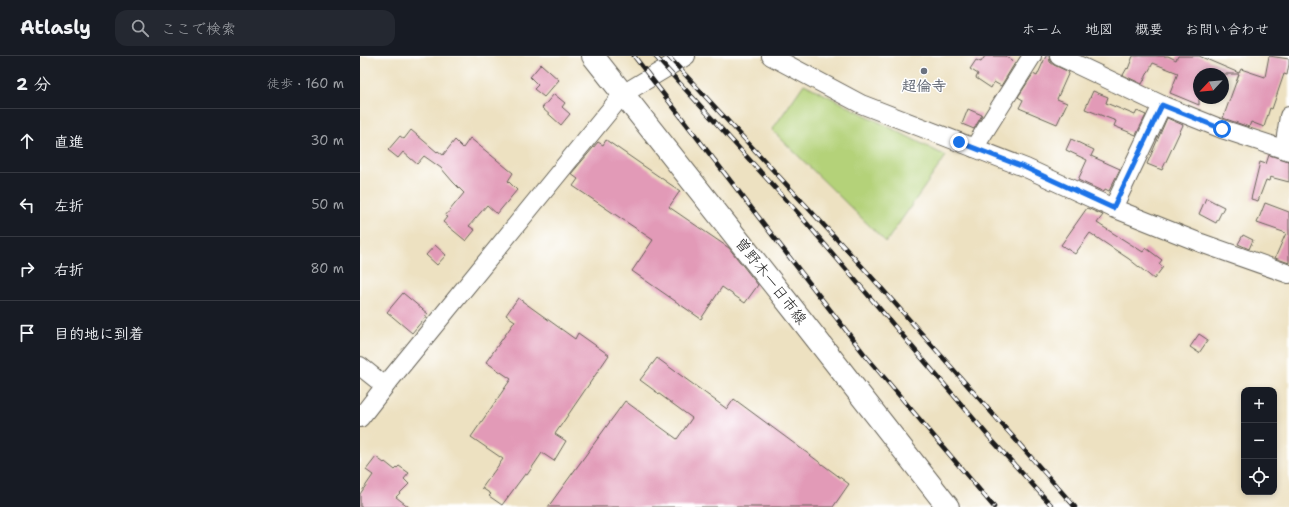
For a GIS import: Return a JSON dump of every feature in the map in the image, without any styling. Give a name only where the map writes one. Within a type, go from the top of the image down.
[{"type":"main road","name":"曽野木一日市線","points":[[593,56],[948,507]]},
{"type":"street","points":[[360,418],[622,94],[686,56]]},
{"type":"street","points":[[771,56],[861,104],[1026,168],[1113,208],[1289,274]]},
{"type":"street","points":[[974,148],[1032,56]]},
{"type":"street","points":[[1059,56],[1162,105],[1222,129],[1287,150],[1289,116]]},
{"type":"street","points":[[1113,208],[1162,105]]},
{"type":"street","points":[[360,366],[385,386]]},
{"type":"green space","points":[[804,84],[946,156],[886,242],[772,130]]},
{"type":"building","points":[[985,56],[1006,56],[1015,63],[1001,86],[994,82],[991,88],[976,78],[978,74],[970,69],[976,60],[981,62]]},
{"type":"building","points":[[1046,56],[1049,56],[1050,62],[1054,65],[1069,72],[1057,99],[1067,103],[1057,124],[1019,108],[1023,100],[1018,97],[1033,74],[1037,76]]},
{"type":"building","points":[[1133,56],[1168,56],[1176,60],[1178,56],[1199,56],[1227,68],[1193,68],[1193,103],[1170,93],[1178,73],[1153,63],[1142,84],[1123,75],[1127,68],[1128,69]]},
{"type":"building","points":[[1269,56],[1289,59],[1287,75],[1284,74],[1264,127],[1251,122],[1249,127],[1223,118],[1239,74],[1229,74],[1229,69],[1239,73],[1241,69],[1265,77]]},
{"type":"building","points":[[541,64],[559,80],[544,97],[534,89],[538,85],[530,77]]},
{"type":"building","points":[[1093,91],[1108,97],[1106,103],[1135,115],[1137,111],[1146,115],[1136,135],[1114,126],[1116,121],[1085,109]]},
{"type":"building","points":[[554,94],[565,103],[562,107],[570,114],[561,125],[542,108]]},
{"type":"building","points":[[968,109],[982,115],[974,129],[962,124]]},
{"type":"building","points":[[1167,118],[1183,125],[1162,170],[1147,164]]},
{"type":"building","points":[[411,130],[437,152],[438,151],[443,155],[455,140],[463,148],[470,138],[513,173],[508,181],[517,190],[497,214],[487,205],[469,226],[475,230],[466,241],[443,222],[447,217],[445,216],[464,193],[441,168],[424,156],[417,164],[403,152],[398,158],[388,150],[400,136],[404,139]]},
{"type":"building","points":[[1071,139],[1094,150],[1091,156],[1120,169],[1109,191],[1105,189],[1104,192],[1078,180],[1087,160],[1066,150]]},
{"type":"building","points":[[606,140],[680,191],[669,207],[729,248],[758,285],[745,303],[722,287],[701,319],[632,271],[653,240],[573,186],[578,179],[571,174],[598,142],[603,145]]},
{"type":"building","points":[[1269,155],[1289,161],[1289,182],[1270,177],[1269,181],[1266,180],[1258,201],[1251,199],[1260,162],[1266,164]]},
{"type":"building","points":[[1206,198],[1224,207],[1216,223],[1199,214]]},
{"type":"building","points":[[1265,203],[1289,212],[1289,263],[1275,258],[1286,233],[1257,223]]},
{"type":"building","points":[[1087,208],[1103,215],[1097,223],[1143,252],[1146,248],[1162,260],[1159,264],[1163,267],[1154,279],[1129,259],[1090,233],[1075,254],[1061,245]]},
{"type":"building","points":[[1243,235],[1253,240],[1249,249],[1238,244]]},
{"type":"building","points":[[435,245],[446,255],[437,265],[426,255]]},
{"type":"building","points":[[403,293],[428,314],[412,333],[387,312]]},
{"type":"building","points":[[518,298],[575,339],[578,333],[609,355],[555,434],[566,441],[554,461],[542,453],[527,475],[525,474],[502,505],[489,496],[491,494],[482,488],[503,459],[471,437],[511,379],[486,362],[515,321],[506,315]]},
{"type":"building","points":[[1199,334],[1208,340],[1199,353],[1190,347]]},
{"type":"building","points":[[657,358],[727,409],[734,399],[849,484],[833,507],[548,507],[625,401],[677,439],[692,418],[640,380]]},
{"type":"building","points":[[376,457],[395,470],[399,466],[409,473],[404,479],[409,484],[396,497],[409,507],[360,507],[360,494],[373,475],[366,470]]},
{"type":"railway","points":[[634,56],[865,355],[994,507]]},
{"type":"railway","points":[[655,56],[798,213],[990,438],[1053,507]]},
{"type":"railway","points":[[668,56],[868,273],[1075,507]]},
{"type":"place","name":"超倫寺","points":[[924,71]]},
{"type":"route","points":[[959,142],[1026,168],[1113,208],[1162,105],[1222,129]]}]
